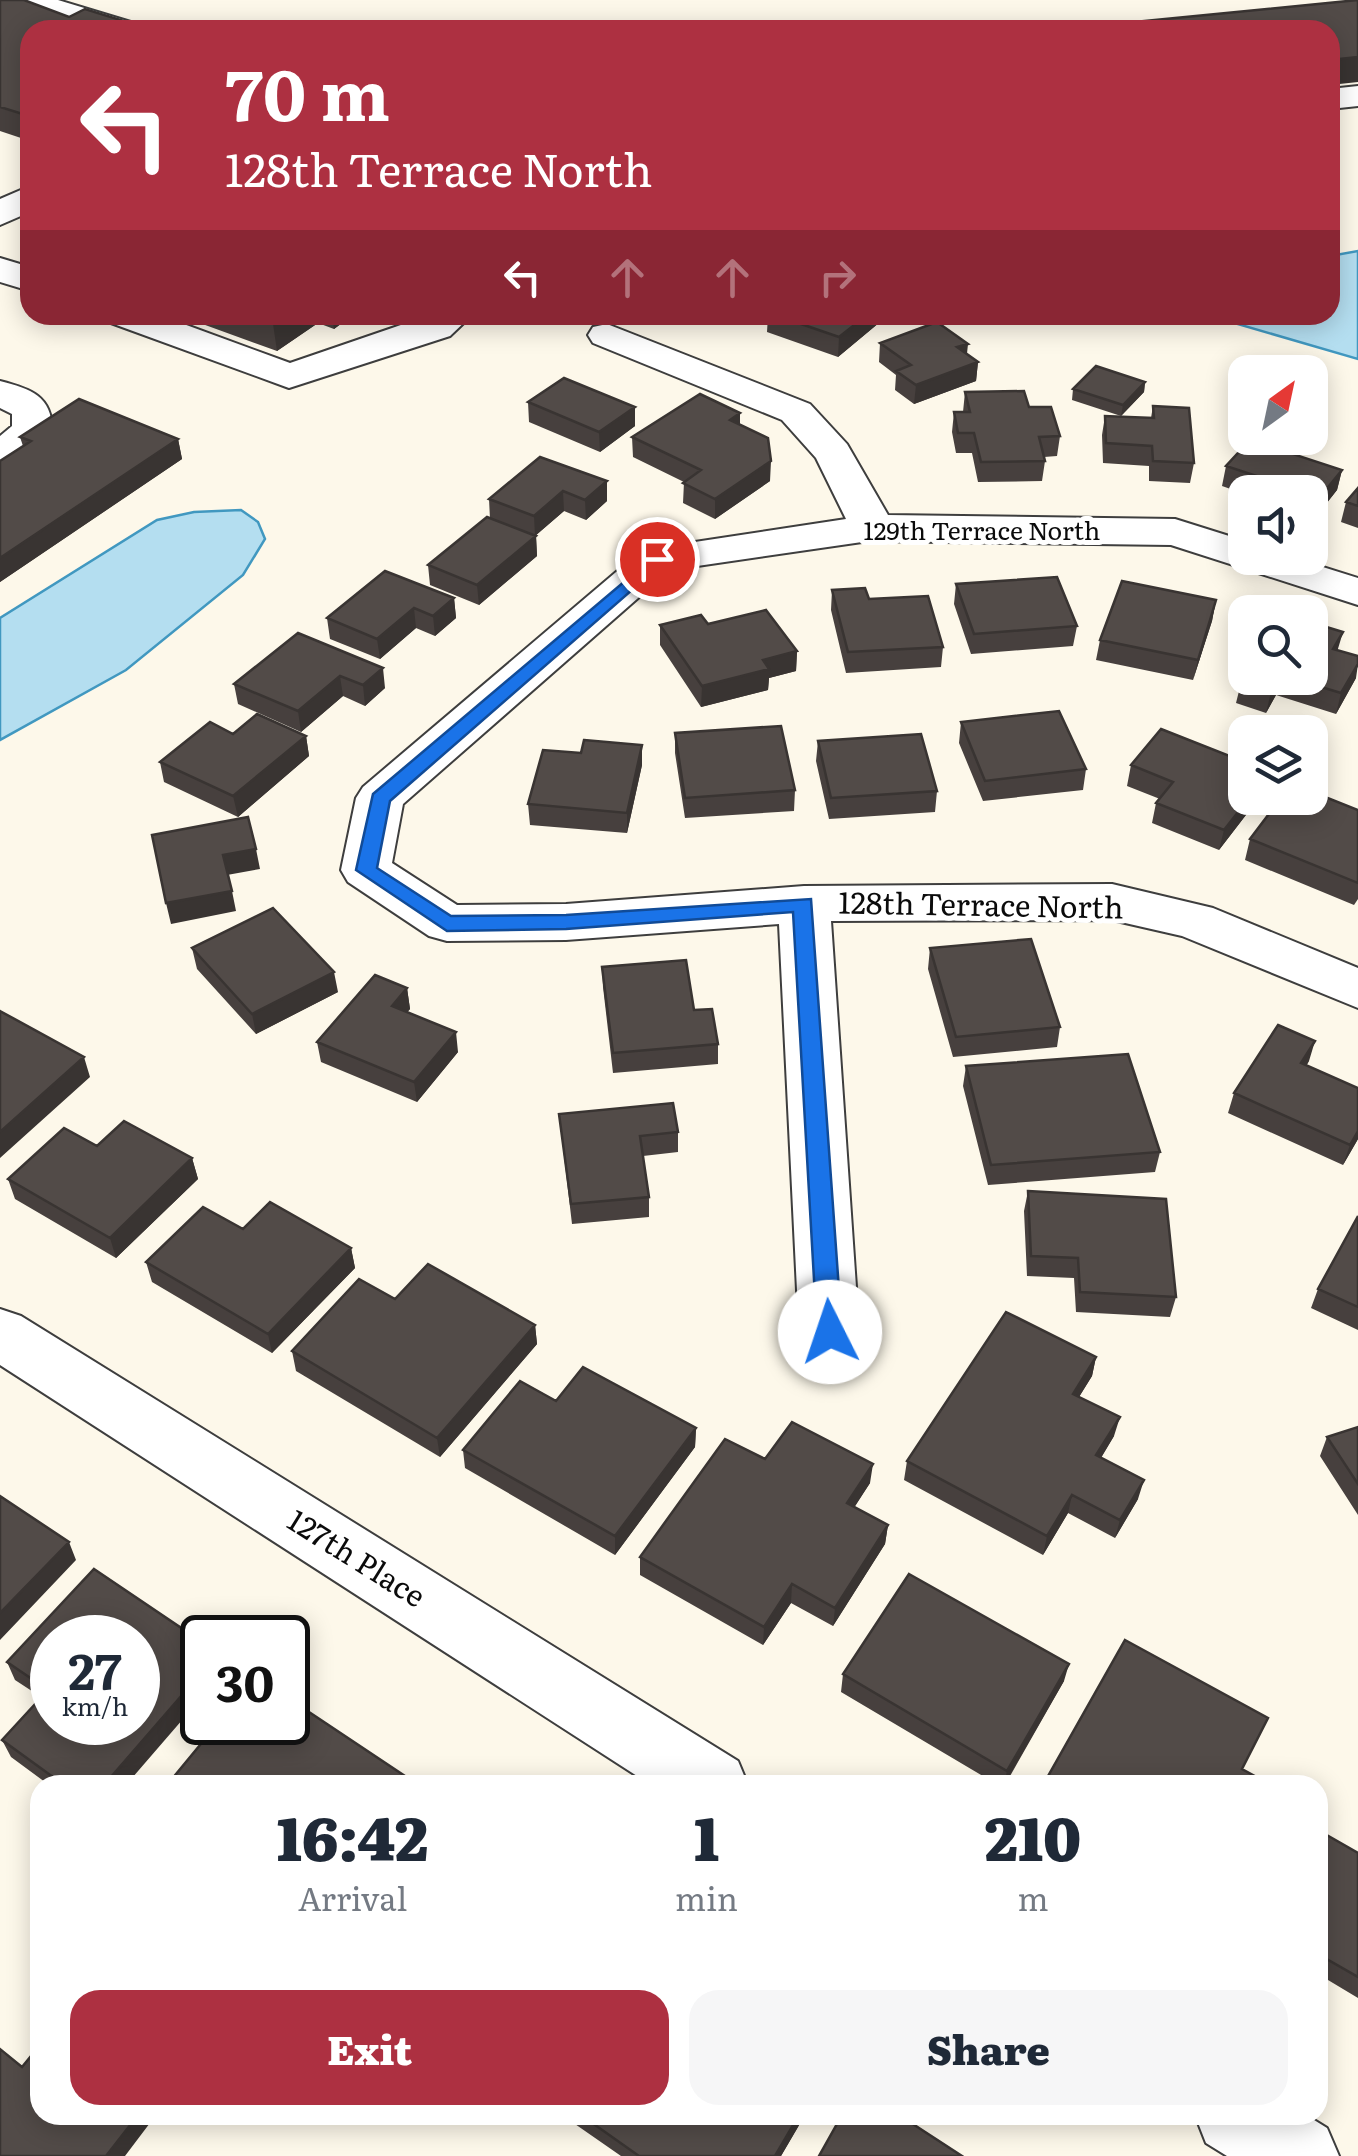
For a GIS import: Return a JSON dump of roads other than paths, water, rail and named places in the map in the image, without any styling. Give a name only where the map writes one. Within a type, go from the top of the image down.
[{"type":"street","points":[[26,0],[91,20]]},
{"type":"street","points":[[151,325],[289,376],[440,325]]},
{"type":"street","points":[[607,335],[796,412],[832,452],[865,508],[869,528]]},
{"type":"street","points":[[0,393],[32,408],[32,430],[0,457]]},
{"type":"street","name":"129th Terrace North","points":[[366,870],[380,798],[657,559],[869,528],[1175,532],[1228,549]]},
{"type":"street","name":"129th Terrace North","points":[[1306,575],[1358,592]]},
{"type":"street","name":"128th Terrace North","points":[[366,870],[447,924],[566,922],[804,904],[1112,902],[1195,921],[1358,990]]},
{"type":"street","points":[[804,904],[830,1332]]},
{"type":"street","name":"127th Place","points":[[0,1334],[697,1775]]},
{"type":"street","points":[[1250,2125],[1299,2156]]},
{"type":"water","points":[[1358,251],[1358,359],[1241,325],[1340,325],[1340,254]]},
{"type":"water","points":[[241,510],[258,522],[265,539],[243,575],[126,670],[0,740],[0,618],[157,520],[194,512]]}]
